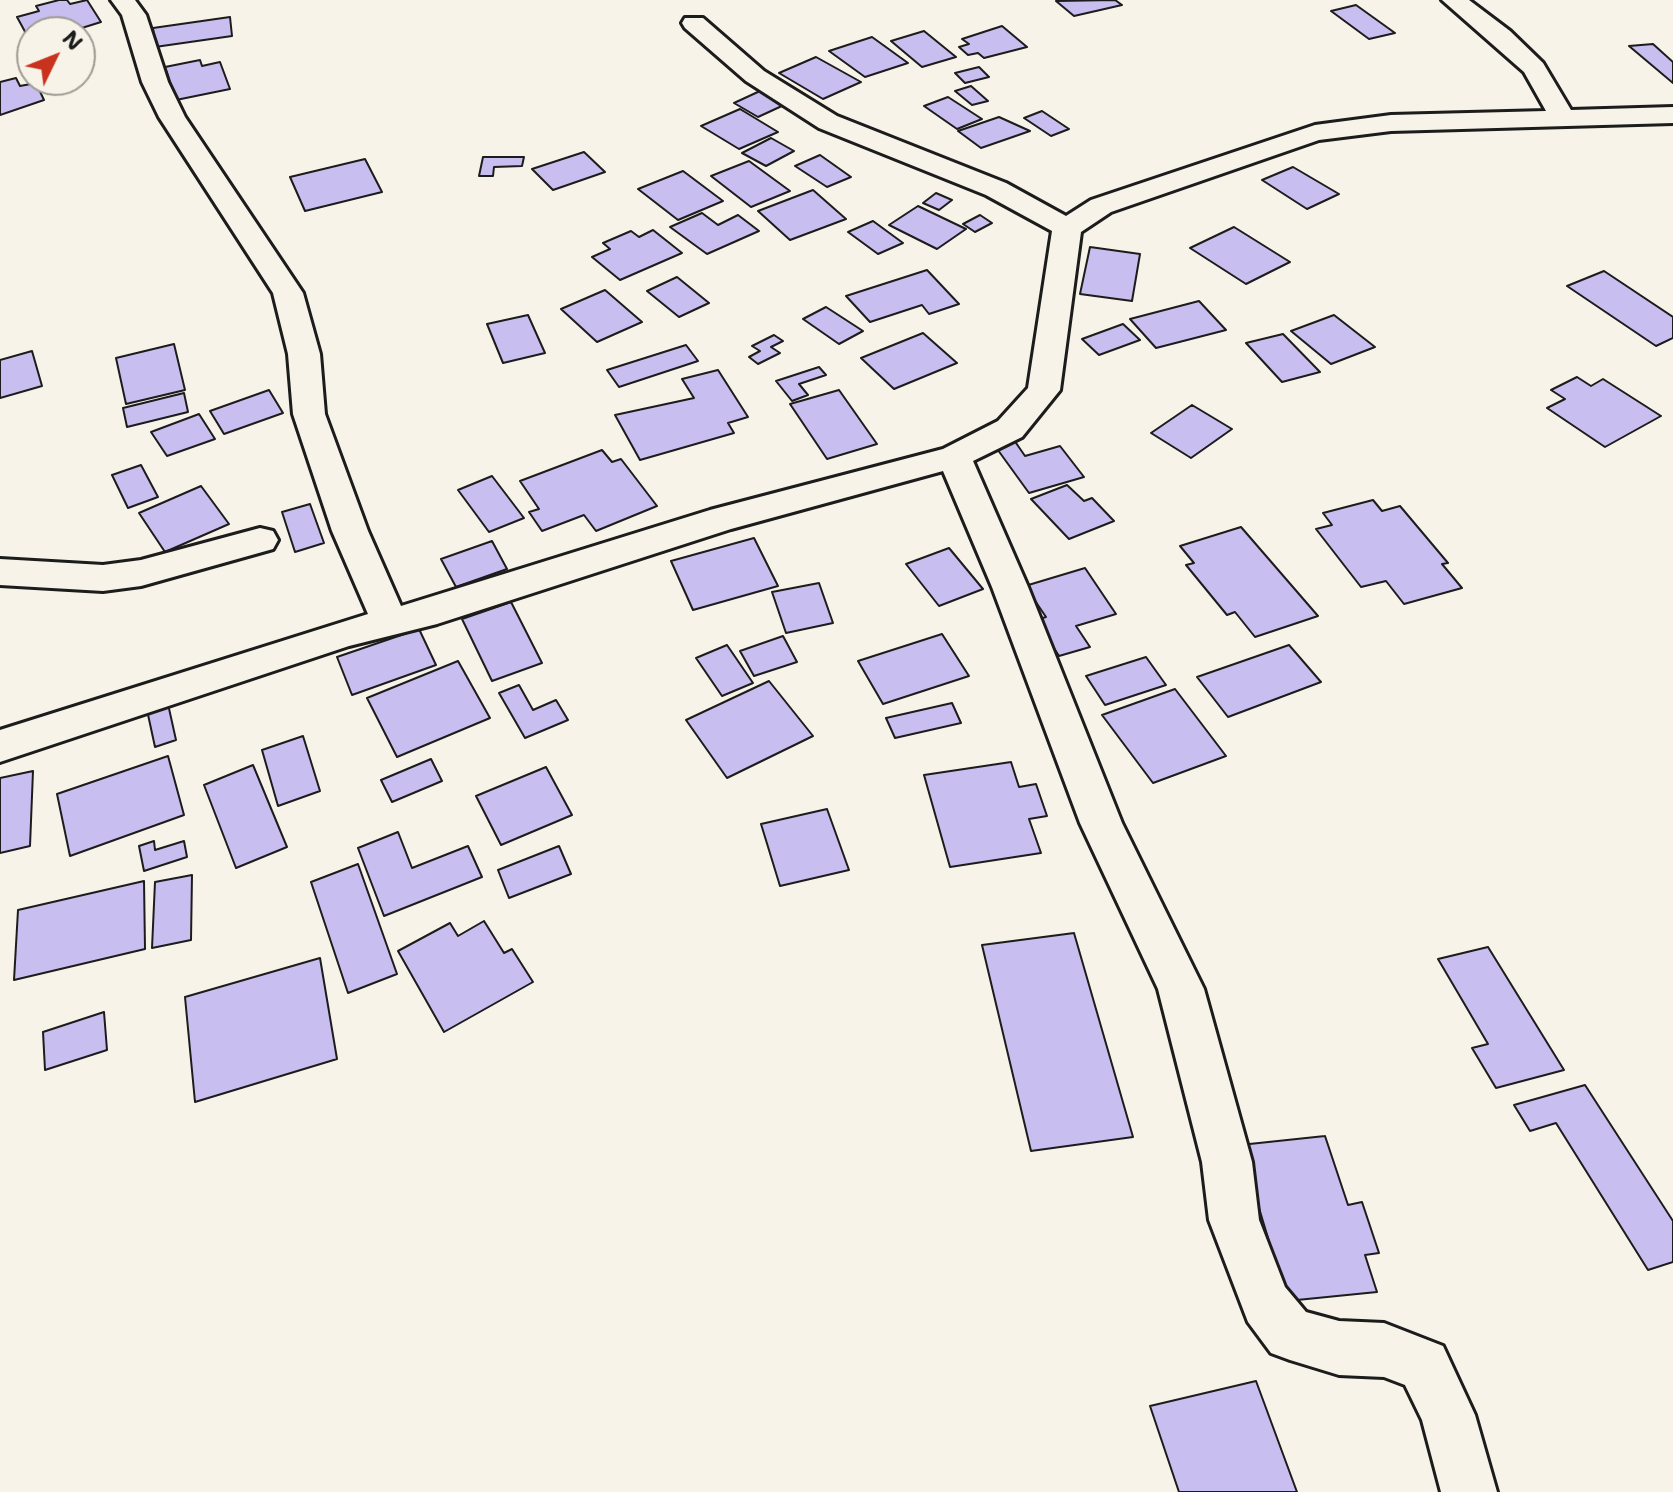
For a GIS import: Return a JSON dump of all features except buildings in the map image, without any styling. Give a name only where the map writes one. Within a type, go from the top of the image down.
[{"type":"street","points":[[123,0],[134,15],[155,82],[172,117],[288,293],[302,340],[309,414],[350,531],[390,622]]},
{"type":"street","points":[[1454,0],[1501,36],[1534,68],[1564,120]]},
{"type":"street","points":[[694,23],[755,76],[828,122],[996,189],[1067,228]]},
{"type":"street","points":[[0,746],[345,633],[390,622],[722,519],[954,457],[1010,429],[1044,390],[1067,228],[1101,206],[1315,133],[1405,122],[1673,115]]},
{"type":"street","points":[[954,457],[1010,587],[1101,823],[1181,989],[1227,1162],[1234,1220],[1266,1304],[1290,1334],[1339,1348],[1384,1350],[1424,1365],[1448,1415],[1469,1492]]},
{"type":"street","points":[[0,572],[103,578],[141,573],[260,540]]}]
